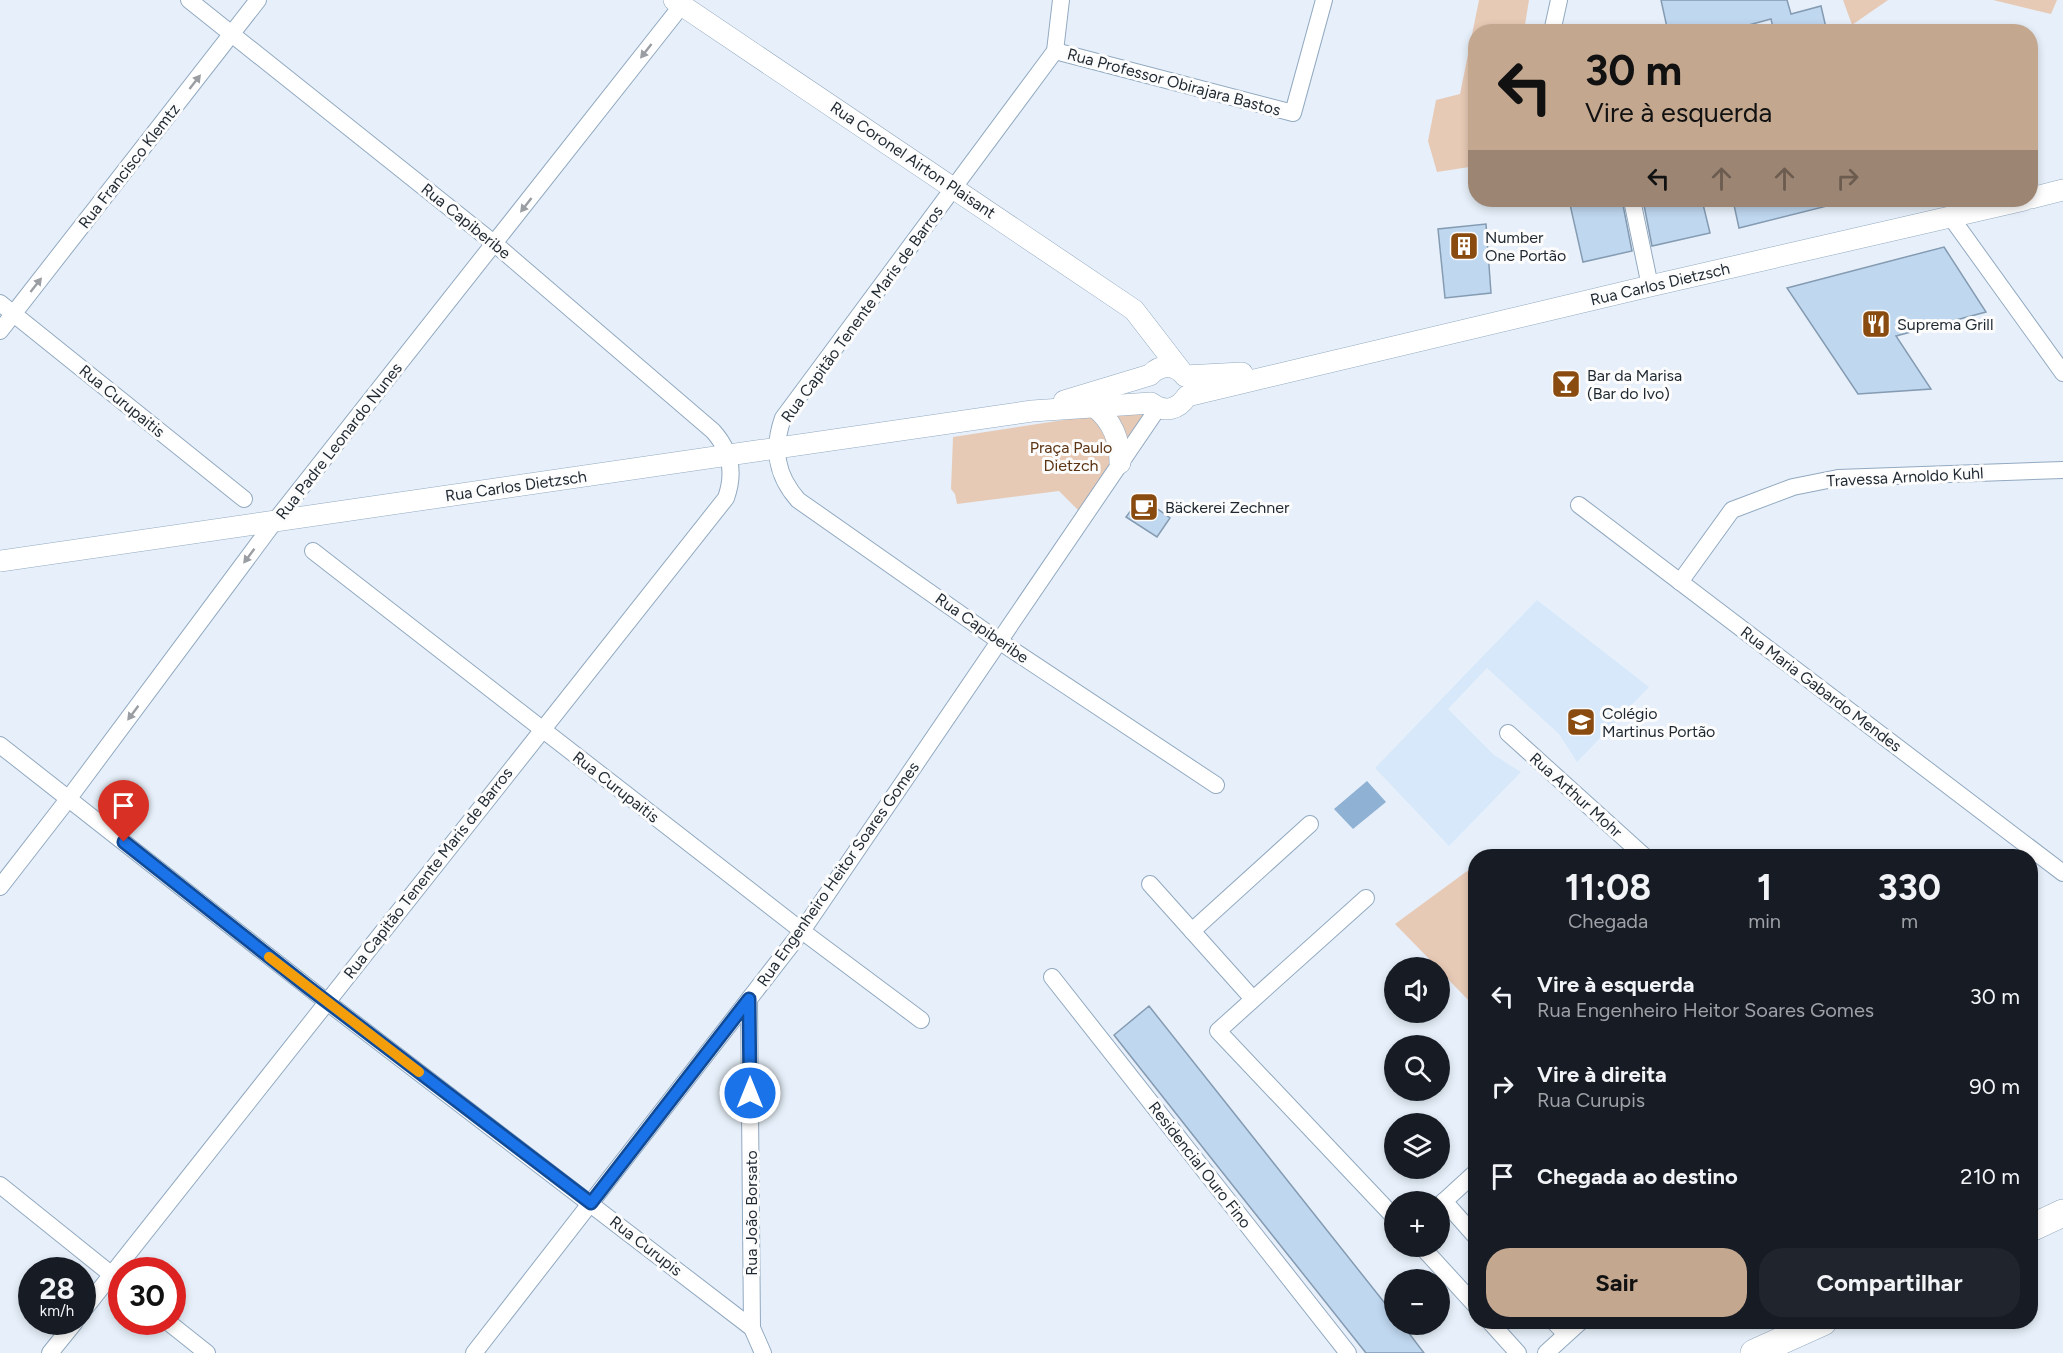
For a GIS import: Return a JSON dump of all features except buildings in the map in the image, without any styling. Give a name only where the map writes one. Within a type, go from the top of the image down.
[{"type":"main road","points":[[2038,1225],[2063,1213]]},
{"type":"main road","points":[[1754,1353],[1807,1329]]},
{"type":"street","name":"Rua Capiberibe","points":[[189,0],[495,244],[713,431],[725,446],[729,456]]},
{"type":"street","name":"Rua Francisco Klemtz","points":[[0,331],[7,309],[258,0]]},
{"type":"street","name":"Rua Capitão Tenente Maris de Barros","points":[[776,449],[777,433],[783,418],[1055,51],[1061,0]]},
{"type":"street","name":"Rua Professor Obirajara Bastos","points":[[1055,51],[1293,113],[1324,0]]},
{"type":"street","points":[[1554,24],[1559,0]]},
{"type":"street","name":"Rua Coronel Airton Plaisant","points":[[680,2],[1134,310],[1148,326],[1185,381]]},
{"type":"street","name":"Rua Padre Leonardo Nunes","points":[[0,887],[275,522],[495,244],[680,2]]},
{"type":"street","points":[[2038,196],[2063,190]]},
{"type":"street","points":[[1633,207],[1650,286]]},
{"type":"street","name":"Rua Carlos Dietzsch","points":[[1032,411],[1149,375],[1154,370],[1168,366],[1185,381],[1297,369],[1992,207]]},
{"type":"street","points":[[1950,216],[2063,373]]},
{"type":"street","name":"Rua Curupaitis","points":[[7,309],[244,499]]},
{"type":"street","points":[[1148,326],[1149,375],[1145,390],[1154,406]]},
{"type":"street","name":"Rua Carlos Dietzsch","points":[[0,561],[1032,411],[1154,406],[1172,410],[1178,407],[1185,381]]},
{"type":"street","name":"Rua Engenheiro Heitor Soares Gomes","points":[[474,1353],[802,931],[1120,463],[1154,406]]},
{"type":"street","points":[[1095,407],[1106,417],[1113,429],[1118,442],[1120,463]]},
{"type":"street","name":"Rua Capiberibe","points":[[776,449],[780,471],[798,500],[999,641],[1216,785]]},
{"type":"street","name":"Rua Capitão Tenente Maris de Barros","points":[[133,1257],[327,1002],[726,498],[731,474],[729,456]]},
{"type":"street","name":"Travessa Arnoldo Kuhl","points":[[1680,582],[1732,510],[1793,487],[1838,478],[2063,470]]},
{"type":"street","name":"Rua Maria Gabardo Mendes","points":[[1579,505],[2031,849]]},
{"type":"street","name":"Rua Curupaitis","points":[[313,551],[802,931],[921,1020]]},
{"type":"street","name":"Rua Arthur Mohr","points":[[1508,733],[1636,849]]},
{"type":"street","name":"Rua Curupis","points":[[0,745],[327,1002],[752,1328]]},
{"type":"street","points":[[1192,931],[1310,824]]},
{"type":"street","name":"Rua Maria Gabardo Mendes","points":[[2038,854],[2063,873]]},
{"type":"street","points":[[1150,884],[1253,999]]},
{"type":"street","points":[[1366,898],[1218,1031],[1384,1206]]},
{"type":"street","name":"Residencial Ouro Fino","points":[[1052,977],[1348,1353]]},
{"type":"street","name":"Rua João Borsato","points":[[749,999],[752,1328],[763,1353]]},
{"type":"street","points":[[1450,1196],[1468,1179]]},
{"type":"street","points":[[0,1185],[108,1273]]},
{"type":"street","points":[[1450,1211],[1468,1229]]},
{"type":"street","points":[[1432,1257],[1468,1295]]},
{"type":"street","name":"Rua Capitão Tenente Maris de Barros","points":[[96,1298],[108,1287]]},
{"type":"street","points":[[1496,1329],[1518,1353]]},
{"type":"street","points":[[1561,1329],[1566,1334]]},
{"type":"street","points":[[1546,1353],[1572,1329]]},
{"type":"street","points":[[50,1353],[65,1335]]},
{"type":"street","points":[[184,1335],[207,1353]]},
{"type":"shaded area","name":"Colégio Martinus Portão","points":[[1537,600],[1649,687],[1577,762],[1559,734],[1487,668],[1448,709],[1494,755],[1521,772],[1449,846],[1375,768]]},
{"type":"green space","points":[[1479,0],[1529,0],[1525,24],[1474,24]]},
{"type":"green space","points":[[1843,0],[1888,0],[1853,24]]},
{"type":"green space","points":[[1993,0],[2057,0],[2051,14]]},
{"type":"green space","points":[[1468,54],[1468,167],[1437,172],[1428,141],[1436,100],[1460,94]]},
{"type":"green space","name":"Praça Paulo Dietzch","points":[[1149,407],[1079,511],[1059,491],[957,504],[955,494],[951,489],[953,437]]},
{"type":"green space","points":[[1468,870],[1468,1000],[1450,981],[1450,957],[1427,957],[1395,924]]},
{"type":"water","points":[[1367,781],[1386,802],[1353,829],[1334,809]]},
{"type":"slow traffic","points":[[269,957],[419,1072]]},
{"type":"place","name":"Number One Portão","points":[[1464,246]]},
{"type":"place","name":"Suprema Grill","points":[[1876,324]]},
{"type":"place","name":"Bar da Marisa (Bar do Ivo)","points":[[1566,384]]},
{"type":"place","name":"Bäckerei Zechner","points":[[1144,507]]},
{"type":"place","name":"Colégio Martinus Portão","points":[[1581,722]]},
{"type":"route","points":[[124,842],[309,988],[591,1203],[749,999],[750,1093]]}]
